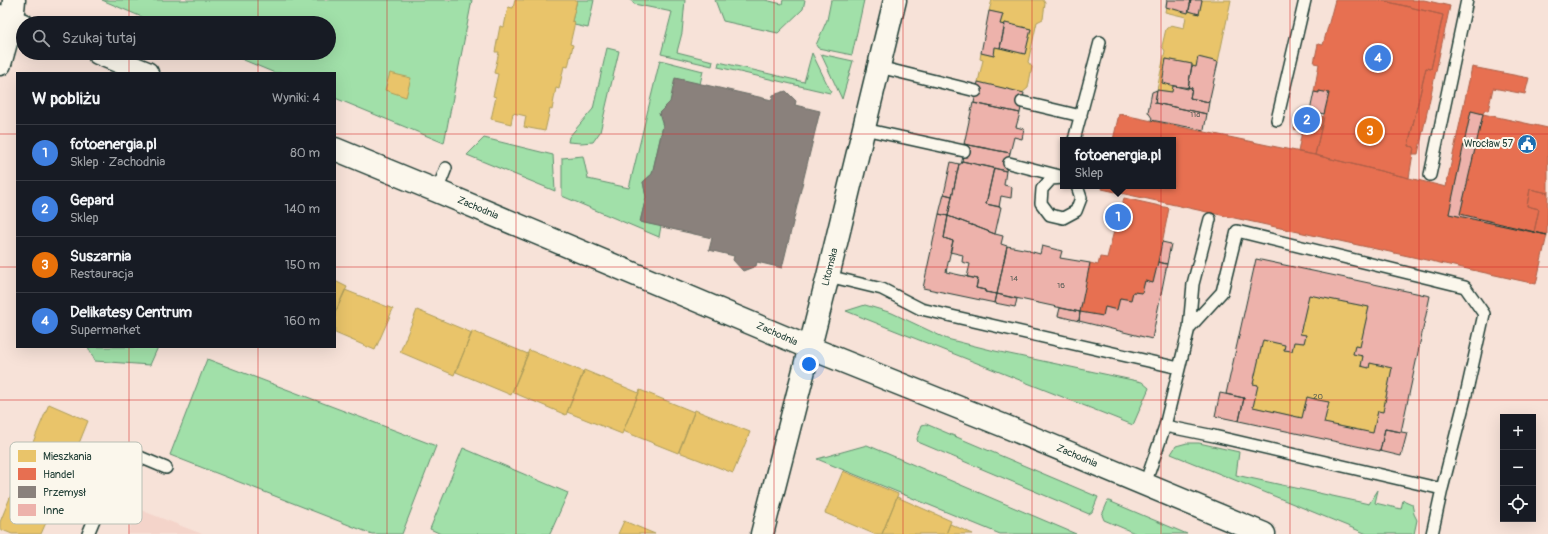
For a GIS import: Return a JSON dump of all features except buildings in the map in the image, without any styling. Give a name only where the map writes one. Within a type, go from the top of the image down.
[{"type":"street","name":"Litomska","points":[[762,534],[828,276],[895,0]]},
{"type":"street","points":[[0,64],[12,15]]},
{"type":"street","points":[[115,60],[145,72]]},
{"type":"street","name":"Zachodnia","points":[[336,149],[810,348],[1007,427],[1264,534]]},
{"type":"lane","points":[[1277,120],[1305,0]]},
{"type":"lane","points":[[1430,175],[1467,0]]},
{"type":"lane","points":[[1075,137],[1100,42]]},
{"type":"lane","points":[[879,67],[976,91]]},
{"type":"lane","points":[[1022,102],[1081,116]]},
{"type":"lane","points":[[864,129],[964,151]]},
{"type":"lane","points":[[1009,163],[1060,176]]},
{"type":"lane","points":[[438,191],[446,168]]},
{"type":"lane","points":[[1060,178],[1051,179],[1042,189],[1041,204],[1050,214],[1063,218],[1076,211],[1081,198],[1078,189]]},
{"type":"lane","points":[[1144,484],[1165,426],[1189,328],[1193,284],[1210,219]]},
{"type":"lane","points":[[1189,328],[1222,292],[1237,230],[1465,287],[1484,314],[1432,534]]},
{"type":"lane","points":[[828,276],[882,289],[921,309],[1179,368]]},
{"type":"lane","points":[[1165,426],[1442,489]]},
{"type":"lane","points":[[142,458],[166,468]]},
{"type":"lane","points":[[88,534],[92,524]]},
{"type":"shaded area","points":[[142,511],[202,534],[127,534],[131,524],[142,524]]},
{"type":"green space","points":[[102,0],[472,0],[444,143],[336,98],[336,72],[273,72],[244,60],[336,60],[336,16],[140,16]]},
{"type":"green space","points":[[577,0],[594,0],[588,28],[574,25],[575,22],[572,21]]},
{"type":"green space","points":[[631,0],[685,0],[682,33],[677,52],[713,61],[712,66],[661,54],[672,12],[634,4]]},
{"type":"green space","points":[[715,0],[765,0],[782,4],[783,0],[805,0],[803,9],[778,33],[723,21]]},
{"type":"green space","points":[[831,0],[864,0],[852,55],[818,48],[816,45],[827,20]]},
{"type":"green space","points":[[607,48],[619,51],[600,132],[593,142],[568,142],[569,137],[593,109]]},
{"type":"green space","points":[[812,53],[831,92],[830,93],[718,67],[719,62],[804,82]]},
{"type":"green space","points":[[821,54],[853,61],[842,99]]},
{"type":"green space","points":[[660,60],[703,71],[700,84],[670,102],[659,113],[663,126],[652,174],[643,182],[646,197],[640,222],[661,226],[659,237],[562,196],[562,158],[583,156],[588,179],[629,188]]},
{"type":"green space","points":[[484,138],[553,155],[555,191],[467,155]]},
{"type":"green space","points":[[865,305],[892,313],[947,339],[995,351],[1142,382],[1149,388],[1133,425],[846,311]]},
{"type":"green space","points":[[88,348],[158,348],[150,365],[95,361]]},
{"type":"green space","points":[[207,359],[436,446],[402,534],[372,534],[170,455]]},
{"type":"green space","points":[[926,424],[1098,497],[1092,512],[1089,514],[918,442],[917,439],[922,425]]},
{"type":"green space","points":[[1187,443],[1199,443],[1239,452],[1236,475],[1369,504],[1378,490],[1375,503],[1401,509],[1403,500],[1412,504],[1417,520],[1414,534],[1367,534],[1171,454],[1176,446]]},
{"type":"green space","points":[[867,445],[1076,534],[1000,534],[817,459]]},
{"type":"green space","points":[[463,448],[568,493],[550,534],[441,534],[430,529]]},
{"type":"green space","points":[[1108,501],[1187,534],[1137,534],[1104,520],[1102,515]]},
{"type":"place","name":"Delikatesy Centrum","points":[[1378,58]]},
{"type":"place","name":"Gepard","points":[[1307,120]]},
{"type":"place","name":"Suszarnia","points":[[1370,131]]},
{"type":"place","name":"Wrocław 57","points":[[1527,144]]},
{"type":"place","name":"fotoenergia.pl","points":[[1118,217]]}]
